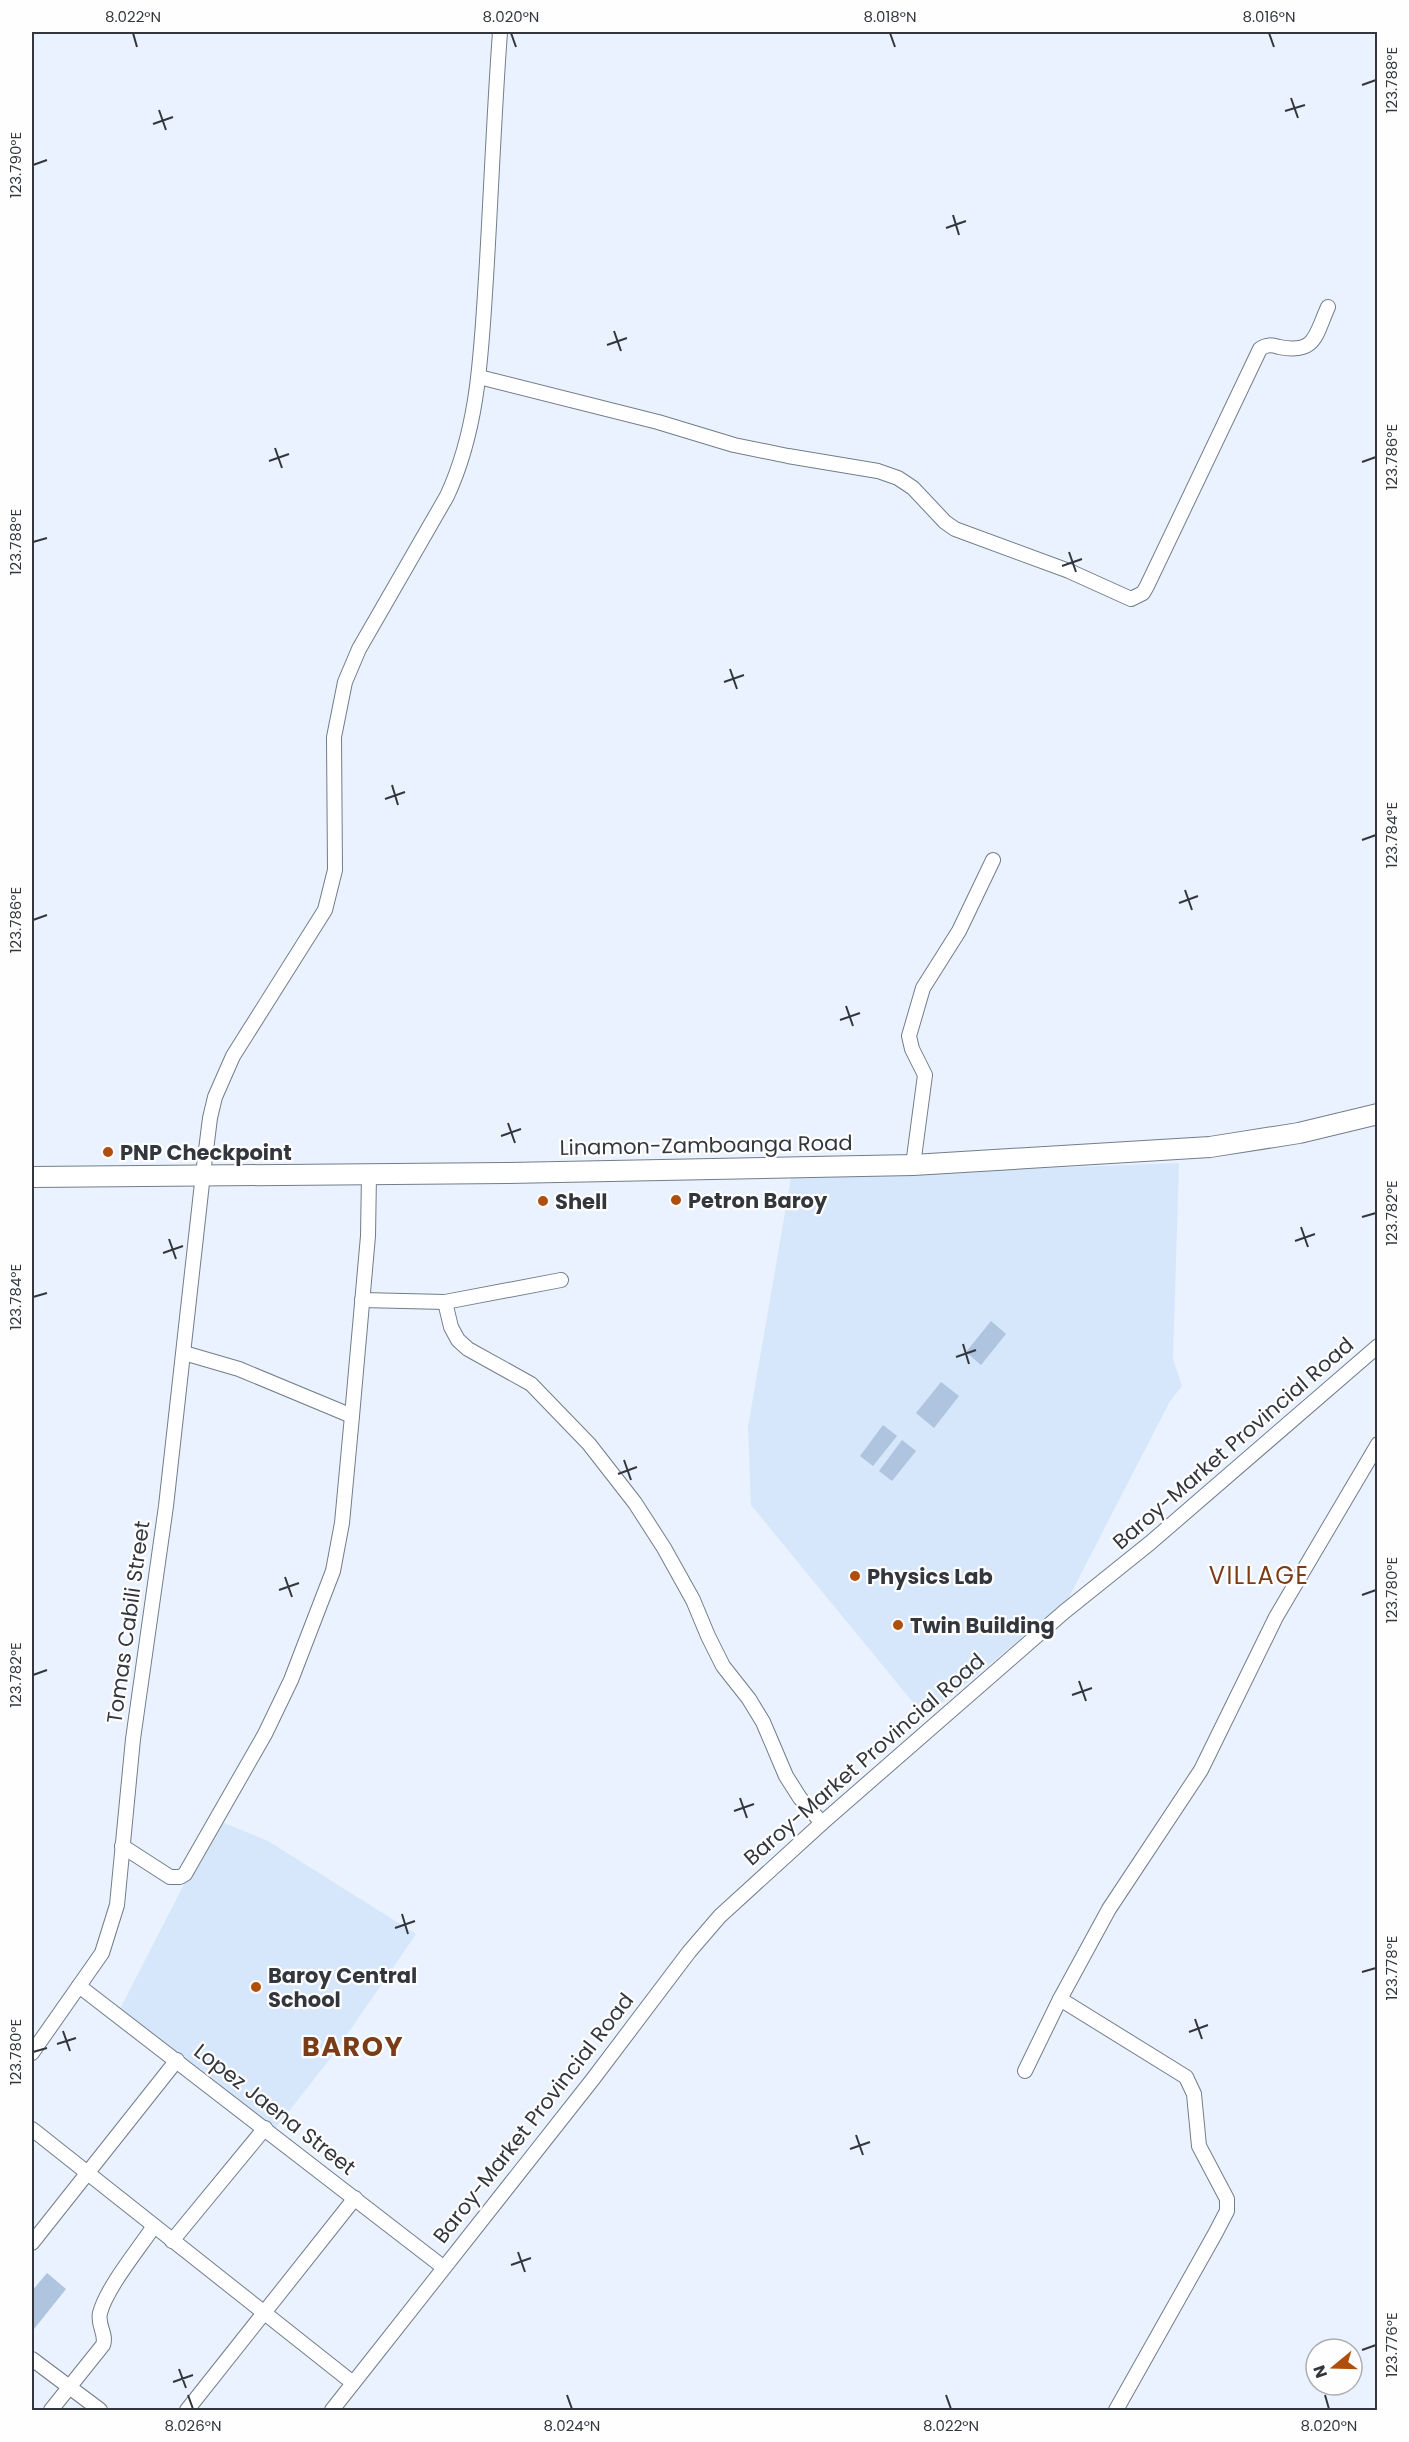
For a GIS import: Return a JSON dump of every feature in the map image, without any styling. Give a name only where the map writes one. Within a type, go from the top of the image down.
[{"type":"highway","name":"Linamon-Zamboanga Road","points":[[32,1177],[913,1165],[1210,1147],[1299,1133],[1377,1114]]},
{"type":"street","name":"Tomas Cabili Street","points":[[32,2053],[102,1953],[117,1905],[133,1739],[152,1610],[184,1353],[210,1118],[226,1071],[325,910],[335,870],[334,737],[345,682],[359,649],[447,496],[457,475],[468,441],[479,377],[500,32]]},
{"type":"street","points":[[479,377],[658,422],[734,445],[878,471],[898,478],[913,488],[945,522],[955,529],[1069,571],[1131,599],[1143,593],[1147,586],[1260,349],[1268,345],[1296,350],[1306,347],[1312,342],[1328,307]]},
{"type":"street","points":[[913,1165],[925,1075],[912,1048],[909,1035],[923,988],[959,931],[993,860]]},
{"type":"street","points":[[122,1846],[170,1877],[180,1877],[185,1874],[265,1734],[291,1680],[333,1570],[342,1522],[352,1416],[368,1236],[369,1174]]},
{"type":"street","points":[[362,1300],[445,1302],[561,1280]]},
{"type":"street","points":[[445,1302],[451,1327],[458,1340],[468,1349],[531,1384],[589,1444],[636,1503],[693,1600],[723,1666],[749,1699],[763,1722],[786,1776],[800,1798],[822,1823]]},
{"type":"street","name":"Baroy-Market Provincial Road","points":[[332,2410],[720,1916],[822,1823],[1064,1612],[1150,1543],[1377,1346]]},
{"type":"street","points":[[184,1353],[239,1369],[352,1416]]},
{"type":"street","points":[[1025,2071],[1060,1999],[1109,1909],[1201,1770],[1276,1617],[1377,1444]]},
{"type":"street","name":"Lopez Jaena Street","points":[[79,1986],[443,2267]]},
{"type":"street","points":[[1060,1999],[1186,2077],[1194,2094],[1199,2146],[1227,2199],[1227,2211],[1215,2234],[1116,2410]]},
{"type":"street","points":[[32,2242],[177,2060]]},
{"type":"street","points":[[172,2241],[265,2128]]},
{"type":"street","points":[[32,2129],[353,2383]]},
{"type":"street","points":[[187,2410],[262,2312],[355,2198]]},
{"type":"street","points":[[51,2410],[103,2345],[105,2340],[99,2316],[104,2301],[154,2226]]},
{"type":"street","points":[[32,2359],[100,2410]]},
{"type":"shaded area","points":[[1179,1163],[1173,1359],[1182,1386],[1170,1401],[1067,1601],[925,1717],[751,1505],[748,1427],[791,1178]]},
{"type":"shaded area","points":[[991,1321],[1006,1334],[981,1365],[966,1352]]},
{"type":"shaded area","points":[[941,1382],[959,1396],[934,1428],[916,1413]]},
{"type":"shaded area","points":[[883,1425],[897,1436],[873,1466],[860,1456]]},
{"type":"shaded area","points":[[902,1440],[916,1451],[892,1481],[879,1471]]},
{"type":"shaded area","name":"Baroy Central School","points":[[217,1820],[268,1841],[416,1934],[333,2055],[275,2129],[120,2009]]},
{"type":"shaded area","points":[[47,2273],[66,2289],[34,2329],[32,2327],[32,2291]]},
{"type":"place","name":"PNP Checkpoint","points":[[108,1152]]},
{"type":"place","name":"Petron Baroy","points":[[676,1200]]},
{"type":"place","name":"Shell","points":[[543,1201]]},
{"type":"place","name":"Physics Lab","points":[[855,1576]]},
{"type":"place","name":"Twin Building","points":[[898,1625]]},
{"type":"place","name":"Baroy Central School","points":[[256,1987]]},
{"type":"district","name":"VILLAGE","points":[[1259,1575]]},
{"type":"district","name":"BAROY","points":[[353,2046]]}]
